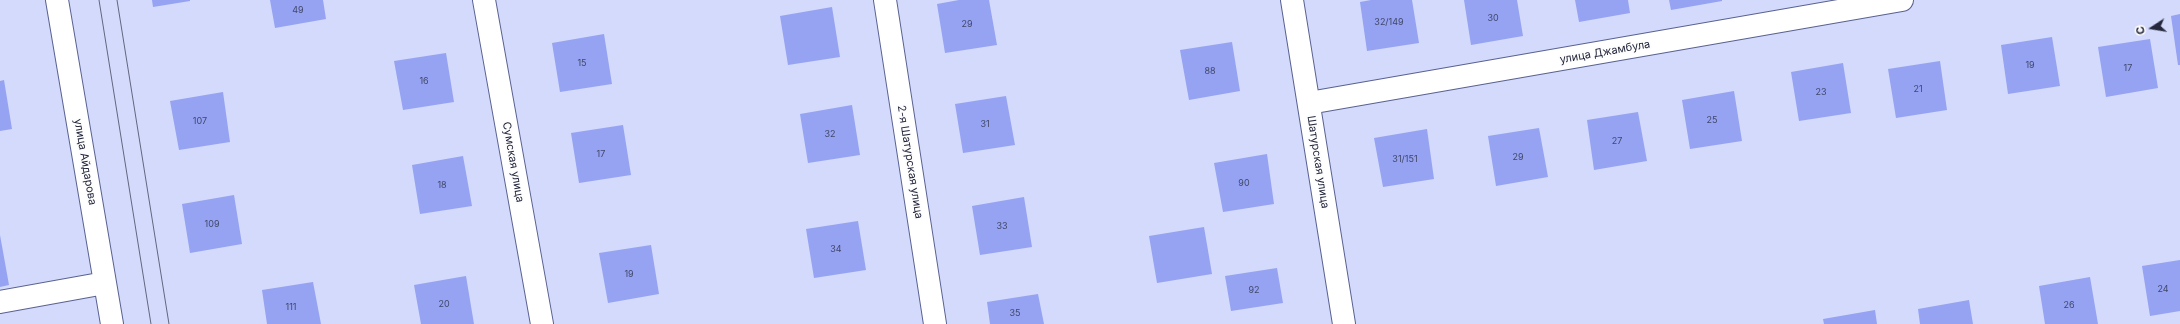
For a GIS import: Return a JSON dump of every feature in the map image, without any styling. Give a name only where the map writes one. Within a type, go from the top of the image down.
[{"type":"street","name":"улица Айдарова","points":[[57,0],[112,324]]},
{"type":"street","name":"Сумская улица","points":[[484,0],[542,324]]},
{"type":"street","name":"2-я Шатурская улица","points":[[885,0],[935,324]]},
{"type":"street","name":"Шатурская улица","points":[[1292,0],[1344,324]]},
{"type":"street","name":"улица Джамбула","points":[[1309,103],[1902,0]]},
{"type":"street","points":[[0,302],[105,284]]},
{"type":"building","points":[[152,0],[190,0],[190,1],[153,7]]},
{"type":"building","points":[[270,0],[323,0],[326,19],[275,28]]},
{"type":"building","points":[[959,0],[989,0],[997,45],[945,53],[937,4]]},
{"type":"building","points":[[1371,0],[1412,0],[1419,43],[1367,51],[1360,2]]},
{"type":"building","points":[[1464,0],[1517,0],[1523,36],[1471,45]]},
{"type":"building","points":[[1575,0],[1628,0],[1630,13],[1579,22]]},
{"type":"building","points":[[1669,0],[1722,0],[1722,1],[1671,10]]},
{"type":"building","points":[[832,7],[840,57],[788,65],[780,16]]},
{"type":"building","points":[[2180,14],[2180,65],[2178,65],[2171,16]]},
{"type":"building","points":[[604,34],[612,84],[560,92],[552,43]]},
{"type":"building","points":[[2052,37],[2060,86],[2008,94],[2001,45]]},
{"type":"building","points":[[2150,39],[2158,88],[2106,97],[2098,47]]},
{"type":"building","points":[[1232,42],[1240,91],[1189,100],[1180,50]]},
{"type":"building","points":[[446,53],[454,102],[403,110],[394,61]]},
{"type":"building","points":[[1940,61],[1947,110],[1896,118],[1888,69]]},
{"type":"building","points":[[1843,63],[1851,113],[1799,121],[1791,72]]},
{"type":"building","points":[[4,80],[12,129],[0,131],[0,81]]},
{"type":"building","points":[[1734,91],[1742,141],[1690,149],[1682,100]]},
{"type":"building","points":[[223,92],[230,142],[179,150],[170,101]]},
{"type":"building","points":[[1006,96],[1015,145],[963,153],[955,104]]},
{"type":"building","points":[[852,105],[860,155],[808,163],[800,114]]},
{"type":"building","points":[[1638,112],[1647,161],[1594,170],[1587,120]]},
{"type":"building","points":[[623,125],[631,175],[579,183],[571,133]]},
{"type":"building","points":[[1539,128],[1548,177],[1496,186],[1488,136]]},
{"type":"building","points":[[1427,129],[1434,179],[1383,187],[1374,138]]},
{"type":"building","points":[[1267,154],[1274,204],[1223,212],[1214,163]]},
{"type":"building","points":[[463,156],[472,206],[420,214],[412,165]]},
{"type":"building","points":[[234,195],[242,244],[190,253],[182,204]]},
{"type":"building","points":[[1024,197],[1032,247],[980,255],[972,206]]},
{"type":"building","points":[[858,221],[866,270],[814,278],[806,229]]},
{"type":"building","points":[[1204,227],[1212,274],[1157,283],[1149,236]]},
{"type":"building","points":[[0,235],[9,285],[0,287]]},
{"type":"building","points":[[651,245],[659,294],[608,303],[599,253]]},
{"type":"building","points":[[2180,260],[2180,311],[2150,316],[2142,266]]},
{"type":"building","points":[[1277,268],[1283,303],[1231,311],[1225,276]]},
{"type":"building","points":[[466,276],[474,324],[421,324],[414,285]]},
{"type":"building","points":[[2090,277],[2098,324],[2045,324],[2039,286]]},
{"type":"building","points":[[313,282],[321,324],[267,324],[262,290]]},
{"type":"building","points":[[1038,294],[1044,324],[990,324],[987,302]]},
{"type":"building","points":[[1969,300],[1973,324],[1920,324],[1918,309]]},
{"type":"building","points":[[1875,310],[1877,324],[1824,324],[1823,319]]},
{"type":"tram line","points":[[99,0],[151,324]]},
{"type":"tram line","points":[[117,0],[169,324]]}]
